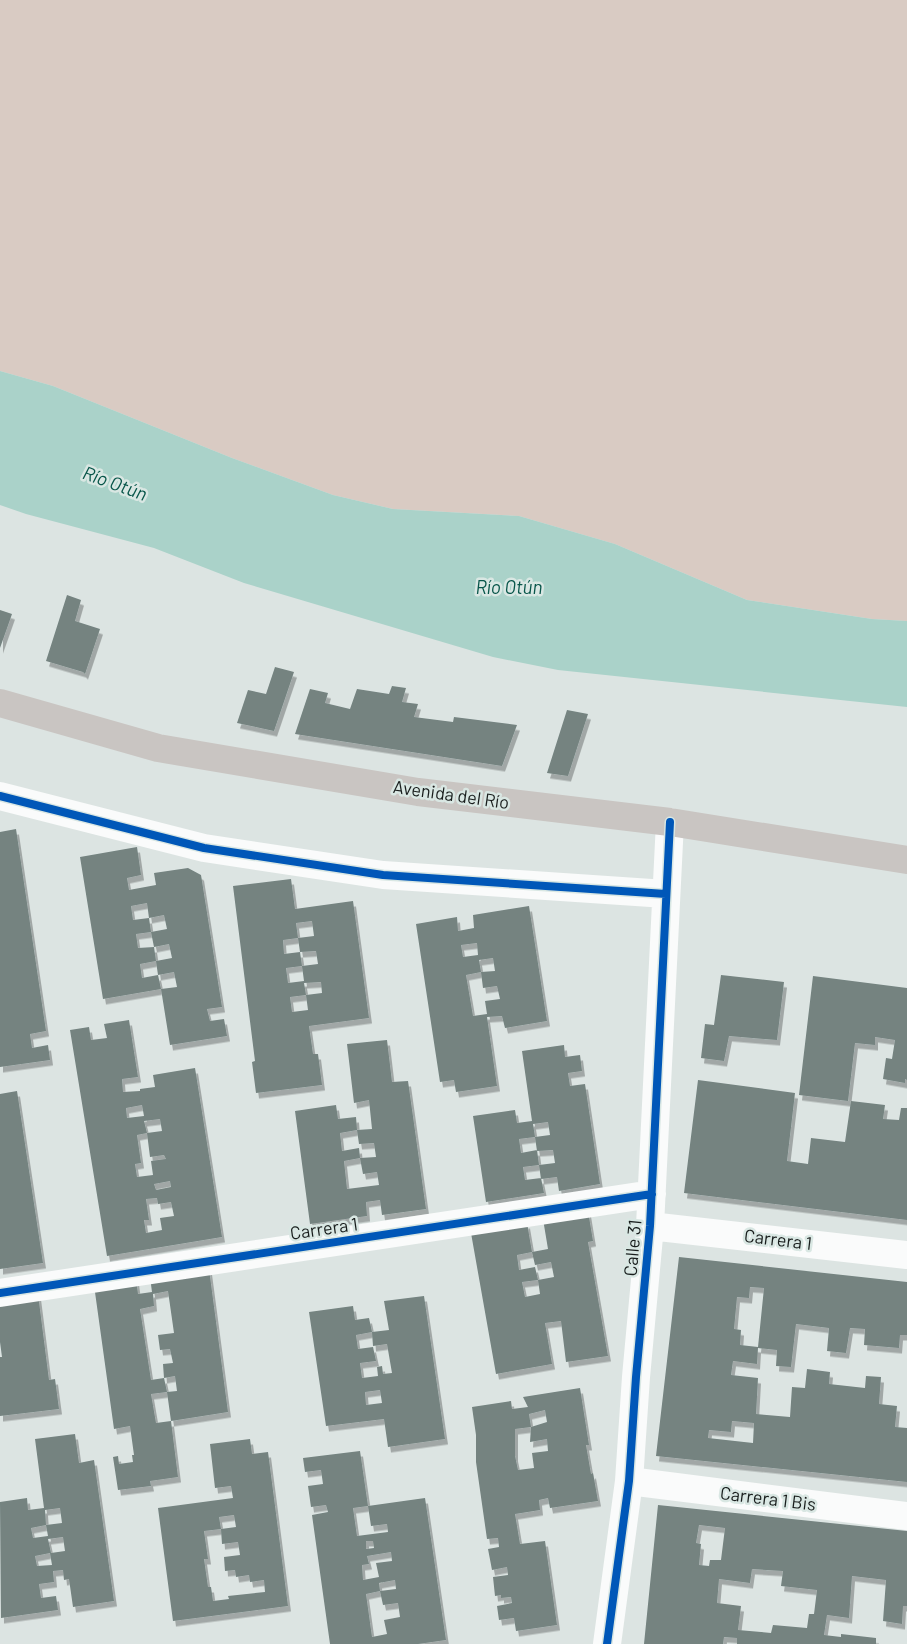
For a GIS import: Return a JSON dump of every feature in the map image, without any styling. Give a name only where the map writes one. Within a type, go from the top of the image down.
[{"type":"main road","name":"Avenida del Río","points":[[0,703],[158,748],[418,792],[670,822],[907,860]]},
{"type":"street","points":[[0,796],[204,848],[364,872],[546,887],[666,894]]},
{"type":"street","name":"Calle 31","points":[[607,1644],[629,1482],[650,1226],[670,822]]},
{"type":"street","name":"Carrera 1","points":[[0,1293],[652,1194]]},
{"type":"street","name":"Carrera 1","points":[[650,1226],[907,1255]]},
{"type":"street","name":"Carrera 1 Bis","points":[[629,1482],[907,1516]]},
{"type":"shaded area","points":[[0,0],[907,0],[907,621],[872,619],[747,600],[615,544],[519,516],[393,509],[333,495],[232,458],[53,386],[0,371]]},
{"type":"water","name":"Río Otún","points":[[0,371],[53,386],[232,458],[333,495],[393,509],[519,516],[615,544],[747,600],[872,619],[907,621],[907,707],[558,670],[493,657],[244,583],[154,548],[26,514],[0,505]]},
{"type":"building","points":[[67,595],[81,600],[75,621],[100,629],[85,674],[46,661]]},
{"type":"building","points":[[0,610],[12,614],[0,648]]},
{"type":"building","points":[[275,667],[294,672],[274,731],[237,723],[248,690],[266,694]]},
{"type":"building","points":[[392,686],[406,688],[402,702],[418,704],[414,717],[453,722],[454,717],[517,725],[502,766],[295,734],[310,689],[328,693],[325,703],[350,709],[357,689],[389,694]]},
{"type":"building","points":[[567,710],[588,714],[568,776],[547,773]]},
{"type":"building","points":[[16,829],[46,1031],[30,1034],[32,1048],[48,1045],[50,1060],[0,1067],[0,832]]},
{"type":"building","points":[[137,847],[141,875],[127,878],[129,890],[156,885],[154,873],[188,868],[201,875],[222,1007],[207,1009],[210,1021],[224,1019],[227,1036],[170,1045],[161,989],[103,999],[80,857]],"holes":[[[147,903],[149,918],[133,920],[131,906]],[[164,915],[167,929],[151,932],[149,918]],[[151,932],[154,947],[138,948],[136,934]],[[169,944],[172,958],[156,961],[154,947]],[[156,961],[158,975],[142,978],[140,964]],[[174,972],[177,987],[161,989],[158,975]]]},
{"type":"building","points":[[291,879],[295,909],[353,901],[369,1018],[309,1026],[313,1054],[318,1054],[322,1085],[256,1093],[252,1062],[255,1061],[233,886]],"holes":[[[312,921],[314,936],[298,938],[296,923]],[[298,938],[300,952],[284,954],[283,940]],[[316,951],[318,964],[302,966],[300,952]],[[302,966],[304,981],[288,983],[286,968]],[[321,982],[322,993],[306,995],[304,983]],[[306,995],[308,1010],[292,1012],[290,997]]]},
{"type":"building","points":[[529,906],[547,1021],[505,1028],[502,1016],[487,1017],[497,1086],[456,1092],[454,1080],[440,1082],[416,924],[457,917],[458,931],[474,928],[473,915]],"holes":[[[477,943],[478,955],[463,957],[461,945]],[[493,958],[495,971],[481,972],[479,960]],[[481,972],[483,988],[497,986],[500,999],[485,1001],[487,1014],[473,1016],[466,975]]]},
{"type":"building","points":[[721,975],[784,982],[777,1040],[729,1036],[724,1061],[701,1058],[705,1024],[714,1025]]},
{"type":"building","points":[[813,976],[907,988],[907,1080],[905,1079],[905,1083],[883,1079],[886,1058],[892,1059],[895,1040],[875,1037],[875,1045],[855,1043],[848,1101],[799,1095]]},
{"type":"building","points":[[129,1020],[138,1077],[122,1079],[123,1092],[140,1091],[140,1089],[155,1087],[153,1075],[195,1068],[222,1237],[107,1256],[70,1030],[89,1027],[91,1040],[107,1038],[104,1024]],"holes":[[[142,1105],[144,1116],[127,1118],[126,1108]],[[160,1119],[162,1131],[147,1133],[144,1121]],[[147,1133],[150,1157],[164,1155],[166,1159],[151,1161],[153,1175],[137,1177],[135,1164],[141,1163],[137,1135]],[[170,1181],[171,1187],[156,1190],[154,1184]],[[157,1198],[158,1204],[171,1202],[174,1216],[160,1218],[162,1230],[146,1233],[144,1220],[149,1220],[146,1199]]]},
{"type":"building","points":[[387,1040],[392,1082],[408,1081],[426,1209],[382,1215],[380,1200],[366,1202],[367,1216],[310,1224],[295,1111],[336,1105],[338,1119],[356,1117],[357,1130],[372,1129],[369,1100],[354,1103],[347,1044]],"holes":[[[357,1130],[359,1144],[374,1143],[376,1157],[360,1158],[359,1148],[342,1151],[340,1133]],[[360,1158],[363,1174],[377,1172],[379,1185],[347,1189],[344,1161]]]},
{"type":"building","points":[[564,1045],[565,1057],[580,1055],[582,1071],[568,1073],[570,1086],[585,1084],[600,1184],[559,1191],[557,1177],[541,1179],[544,1193],[486,1202],[473,1116],[515,1110],[517,1123],[532,1121],[522,1051]],"holes":[[[548,1122],[550,1135],[535,1137],[533,1124]],[[535,1137],[537,1150],[521,1153],[519,1139]],[[553,1150],[555,1163],[539,1165],[537,1151]],[[539,1165],[541,1178],[525,1180],[523,1167]]]},
{"type":"building","points":[[698,1080],[795,1093],[787,1161],[808,1164],[811,1138],[845,1142],[851,1101],[885,1105],[883,1119],[899,1120],[901,1108],[907,1108],[907,1220],[684,1193]]},
{"type":"building","points":[[17,1091],[43,1263],[0,1269],[0,1094]]},
{"type":"building","points":[[588,1211],[593,1241],[588,1242],[608,1356],[566,1362],[561,1321],[545,1323],[552,1364],[496,1374],[471,1233],[527,1223],[532,1252],[548,1249],[543,1219]],"holes":[[[532,1252],[535,1265],[551,1262],[554,1277],[538,1280],[535,1267],[519,1270],[517,1255]],[[538,1280],[540,1294],[525,1297],[522,1282]]]},
{"type":"building","points":[[679,1257],[907,1282],[907,1335],[900,1335],[899,1348],[864,1345],[865,1329],[850,1328],[846,1353],[827,1351],[829,1328],[796,1324],[791,1367],[776,1366],[777,1350],[758,1348],[757,1364],[733,1361],[731,1375],[758,1378],[756,1414],[790,1417],[792,1387],[805,1388],[807,1369],[830,1372],[829,1384],[865,1388],[866,1376],[881,1377],[879,1404],[897,1406],[895,1427],[907,1428],[907,1482],[656,1456]],"holes":[[[750,1287],[764,1288],[758,1347],[740,1345],[741,1330],[734,1329],[737,1297],[749,1298]],[[732,1421],[754,1423],[753,1443],[708,1438],[709,1430],[731,1432]]]},
{"type":"building","points":[[209,1269],[228,1412],[171,1421],[178,1477],[150,1481],[151,1486],[118,1490],[113,1457],[118,1456],[119,1464],[133,1462],[132,1455],[134,1455],[130,1426],[114,1429],[94,1285],[136,1279],[138,1294],[152,1292],[150,1277]],"holes":[[[168,1291],[174,1333],[158,1335],[160,1350],[170,1349],[173,1363],[163,1364],[164,1378],[151,1380],[140,1309],[154,1306],[153,1294]],[[175,1376],[177,1391],[167,1392],[164,1378]],[[167,1392],[171,1421],[156,1423],[151,1394]]]},
{"type":"building","points":[[38,1294],[49,1380],[55,1379],[59,1409],[0,1416],[0,1357],[2,1357],[0,1300]]},
{"type":"building","points":[[424,1296],[445,1439],[388,1447],[384,1419],[326,1426],[309,1312],[353,1306],[355,1320],[369,1318],[372,1332],[389,1330],[384,1301]],"holes":[[[372,1332],[373,1346],[387,1344],[392,1373],[383,1374],[382,1366],[377,1367],[378,1376],[362,1378],[360,1363],[376,1361],[373,1347],[358,1349],[356,1335]],[[380,1390],[382,1403],[366,1405],[365,1392]]]},
{"type":"building","points":[[580,1388],[589,1445],[586,1445],[598,1501],[550,1508],[548,1498],[539,1500],[540,1510],[515,1514],[520,1544],[545,1541],[557,1625],[516,1631],[514,1618],[499,1620],[497,1606],[512,1603],[511,1597],[501,1598],[501,1595],[495,1596],[493,1577],[508,1575],[507,1567],[492,1570],[488,1549],[499,1547],[498,1538],[487,1539],[476,1462],[476,1435],[472,1407],[511,1401],[512,1409],[528,1407],[523,1397]],"holes":[[[545,1410],[547,1422],[531,1427],[529,1414]],[[531,1427],[530,1442],[547,1439],[548,1451],[532,1453],[534,1468],[518,1470],[515,1456],[515,1429]]]},
{"type":"building","points":[[75,1434],[79,1463],[94,1460],[114,1601],[73,1607],[69,1579],[64,1580],[63,1570],[53,1571],[54,1582],[39,1584],[41,1598],[56,1596],[58,1610],[1,1618],[0,1502],[27,1498],[28,1510],[44,1508],[35,1439]],"holes":[[[60,1508],[62,1523],[46,1525],[45,1510]],[[46,1525],[48,1536],[33,1538],[31,1528]],[[63,1537],[65,1551],[51,1553],[48,1539]],[[50,1553],[52,1565],[37,1566],[35,1556]]]},
{"type":"building","points":[[250,1439],[252,1454],[268,1452],[288,1606],[173,1621],[158,1508],[233,1498],[231,1486],[215,1488],[210,1444]],"holes":[[[234,1515],[236,1527],[221,1529],[219,1517]],[[221,1529],[222,1544],[238,1542],[240,1555],[224,1557],[225,1571],[235,1570],[236,1577],[249,1575],[250,1582],[264,1580],[265,1592],[228,1596],[229,1599],[213,1601],[211,1587],[208,1587],[204,1559],[208,1559],[204,1531]]]},
{"type":"building","points":[[360,1451],[368,1506],[425,1498],[446,1640],[418,1644],[330,1644],[312,1515],[328,1512],[326,1505],[311,1507],[308,1486],[323,1484],[321,1470],[305,1472],[303,1458]],"holes":[[[368,1506],[371,1526],[387,1524],[388,1532],[357,1536],[353,1508]],[[366,1541],[373,1541],[374,1548],[366,1549]],[[391,1552],[392,1561],[376,1563],[379,1577],[363,1580],[362,1565],[369,1564],[367,1556]],[[395,1580],[396,1589],[380,1591],[379,1583]],[[380,1591],[383,1605],[398,1603],[400,1617],[384,1620],[387,1634],[372,1637],[366,1594]]]},
{"type":"building","points":[[658,1505],[907,1531],[907,1606],[903,1606],[902,1624],[883,1621],[886,1580],[852,1576],[849,1618],[827,1615],[824,1635],[841,1637],[841,1634],[876,1638],[876,1644],[737,1644],[737,1638],[724,1637],[723,1644],[644,1644]],"holes":[[[699,1525],[725,1528],[721,1560],[710,1560],[709,1566],[699,1565],[701,1544],[696,1543]],[[752,1569],[783,1571],[781,1586],[817,1590],[814,1614],[809,1614],[807,1628],[773,1625],[771,1633],[738,1630],[741,1606],[717,1603],[719,1579],[750,1583]]]},
{"type":"cycle path","points":[[0,796],[204,848],[383,875],[666,894]]},
{"type":"cycle path","points":[[607,1644],[629,1481],[636,1377],[650,1226],[670,822]]},
{"type":"cycle path","points":[[0,1293],[652,1194]]}]
